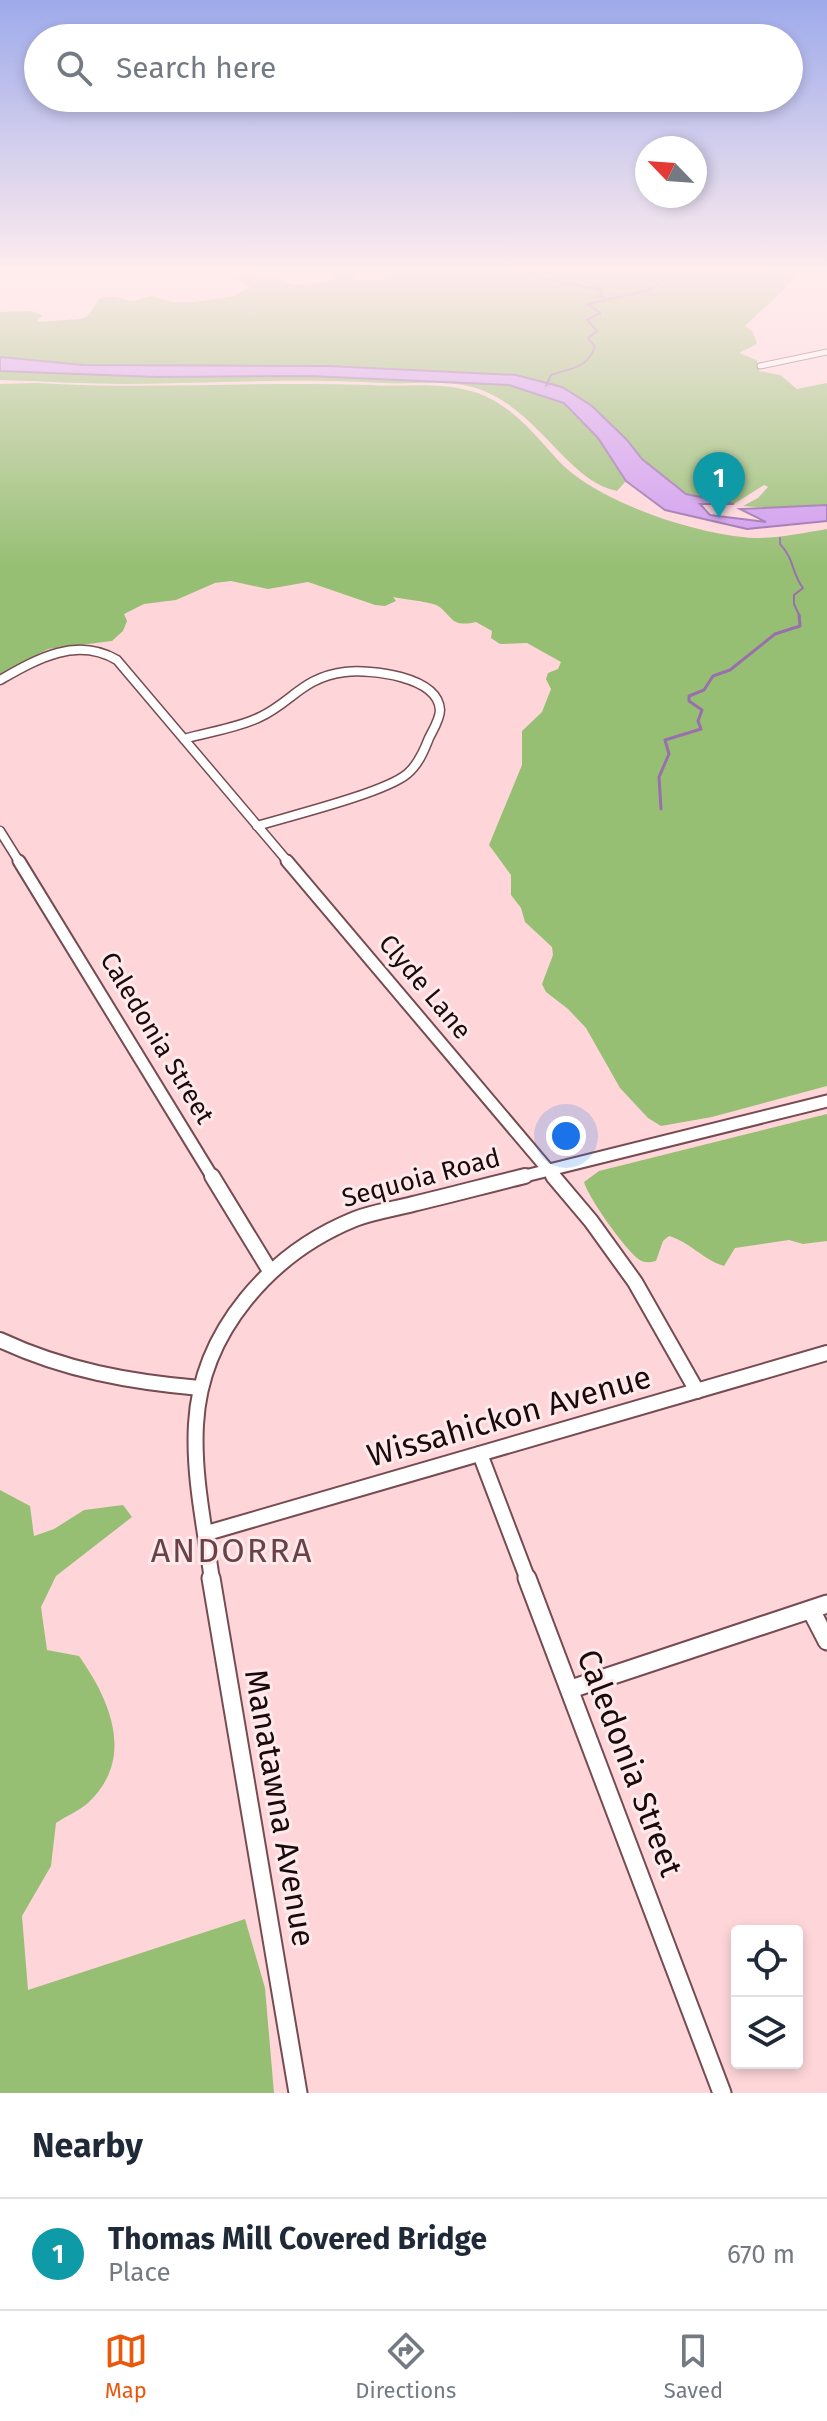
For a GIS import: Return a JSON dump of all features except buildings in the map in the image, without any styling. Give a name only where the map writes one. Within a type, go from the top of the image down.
[{"type":"street","name":"Clyde Lane","points":[[0,680],[48,654],[82,649],[107,653],[117,660],[591,1221],[635,1282],[697,1391]]},
{"type":"street","points":[[184,739],[261,717],[277,708],[296,689],[318,678],[352,671],[391,674],[428,689],[436,699],[440,709],[420,759],[412,770],[391,783],[257,826]]},
{"type":"street","name":"Caledonia Street","points":[[0,831],[270,1271]]},
{"type":"street","name":"Sequoia Road","points":[[207,1533],[194,1441],[200,1388],[212,1352],[229,1319],[270,1271],[301,1247],[357,1218],[827,1101]]},
{"type":"street","points":[[0,1340],[74,1369],[147,1384],[200,1388]]},
{"type":"street","name":"Wissahickon Avenue","points":[[207,1533],[827,1353]]},
{"type":"street","name":"Caledonia Street","points":[[480,1454],[722,2093]]},
{"type":"street","name":"Manatawna Avenue","points":[[207,1533],[219,1635],[298,2093]]},
{"type":"street","points":[[571,1689],[819,1607],[827,1641]]},
{"type":"green space","points":[[404,370],[759,370],[780,375],[797,389],[827,383],[827,505],[785,509],[743,506],[758,498],[768,487],[764,485],[734,504],[686,494],[642,459],[592,406],[562,387],[516,375]]},
{"type":"green space","points":[[0,371],[157,377],[310,376],[509,385],[564,403],[598,438],[626,481],[617,491],[599,484],[582,473],[514,409],[495,396],[461,385],[318,381],[95,384],[0,380]]},
{"type":"green space","points":[[0,384],[120,386],[431,385],[467,390],[506,408],[573,474],[620,502],[648,513],[732,536],[755,538],[827,529],[827,1086],[712,1117],[661,1126],[648,1118],[620,1088],[586,1028],[546,992],[542,984],[553,955],[552,947],[525,922],[521,908],[511,895],[511,875],[489,845],[522,765],[522,731],[542,712],[551,689],[546,679],[548,673],[558,669],[561,662],[527,643],[500,644],[491,638],[492,631],[476,622],[457,622],[430,603],[393,597],[396,601],[385,606],[375,605],[308,582],[268,589],[231,581],[215,583],[176,600],[144,604],[124,614],[127,621],[123,631],[112,641],[48,649],[0,674]]},
{"type":"green space","points":[[827,1114],[827,1241],[803,1244],[789,1240],[735,1248],[724,1266],[669,1236],[663,1241],[656,1261],[644,1262],[615,1233],[584,1182],[599,1171]]},
{"type":"green space","points":[[0,1490],[30,1506],[34,1536],[54,1529],[84,1510],[123,1505],[132,1517],[56,1576],[41,1607],[47,1650],[79,1656],[108,1710],[114,1748],[111,1767],[103,1786],[88,1803],[56,1823],[51,1866],[22,1916],[28,1990],[245,1919],[265,1988],[274,2093],[0,2093]]},
{"type":"shaded area","points":[[405,370],[516,375],[562,387],[592,406],[642,459],[686,494],[734,504],[700,504],[710,515],[766,522],[740,509],[827,505],[827,521],[747,529],[665,510],[626,481],[598,438],[564,403],[509,385],[310,376],[157,377],[0,371]]},
{"type":"waterway","points":[[546,386],[551,375],[568,370]]},
{"type":"waterway","points":[[780,538],[780,544],[803,588],[794,595],[800,617]]},
{"type":"waterway","points":[[661,809],[659,777],[669,754],[665,740],[701,729],[698,721],[702,710],[689,701],[689,696],[704,690],[713,676],[730,670],[775,634],[800,626],[799,615]]},
{"type":"place","name":"Thomas Mill Covered Bridge","points":[[719,518]]},
{"type":"district","name":"ANDORRA","points":[[232,1550]]}]
